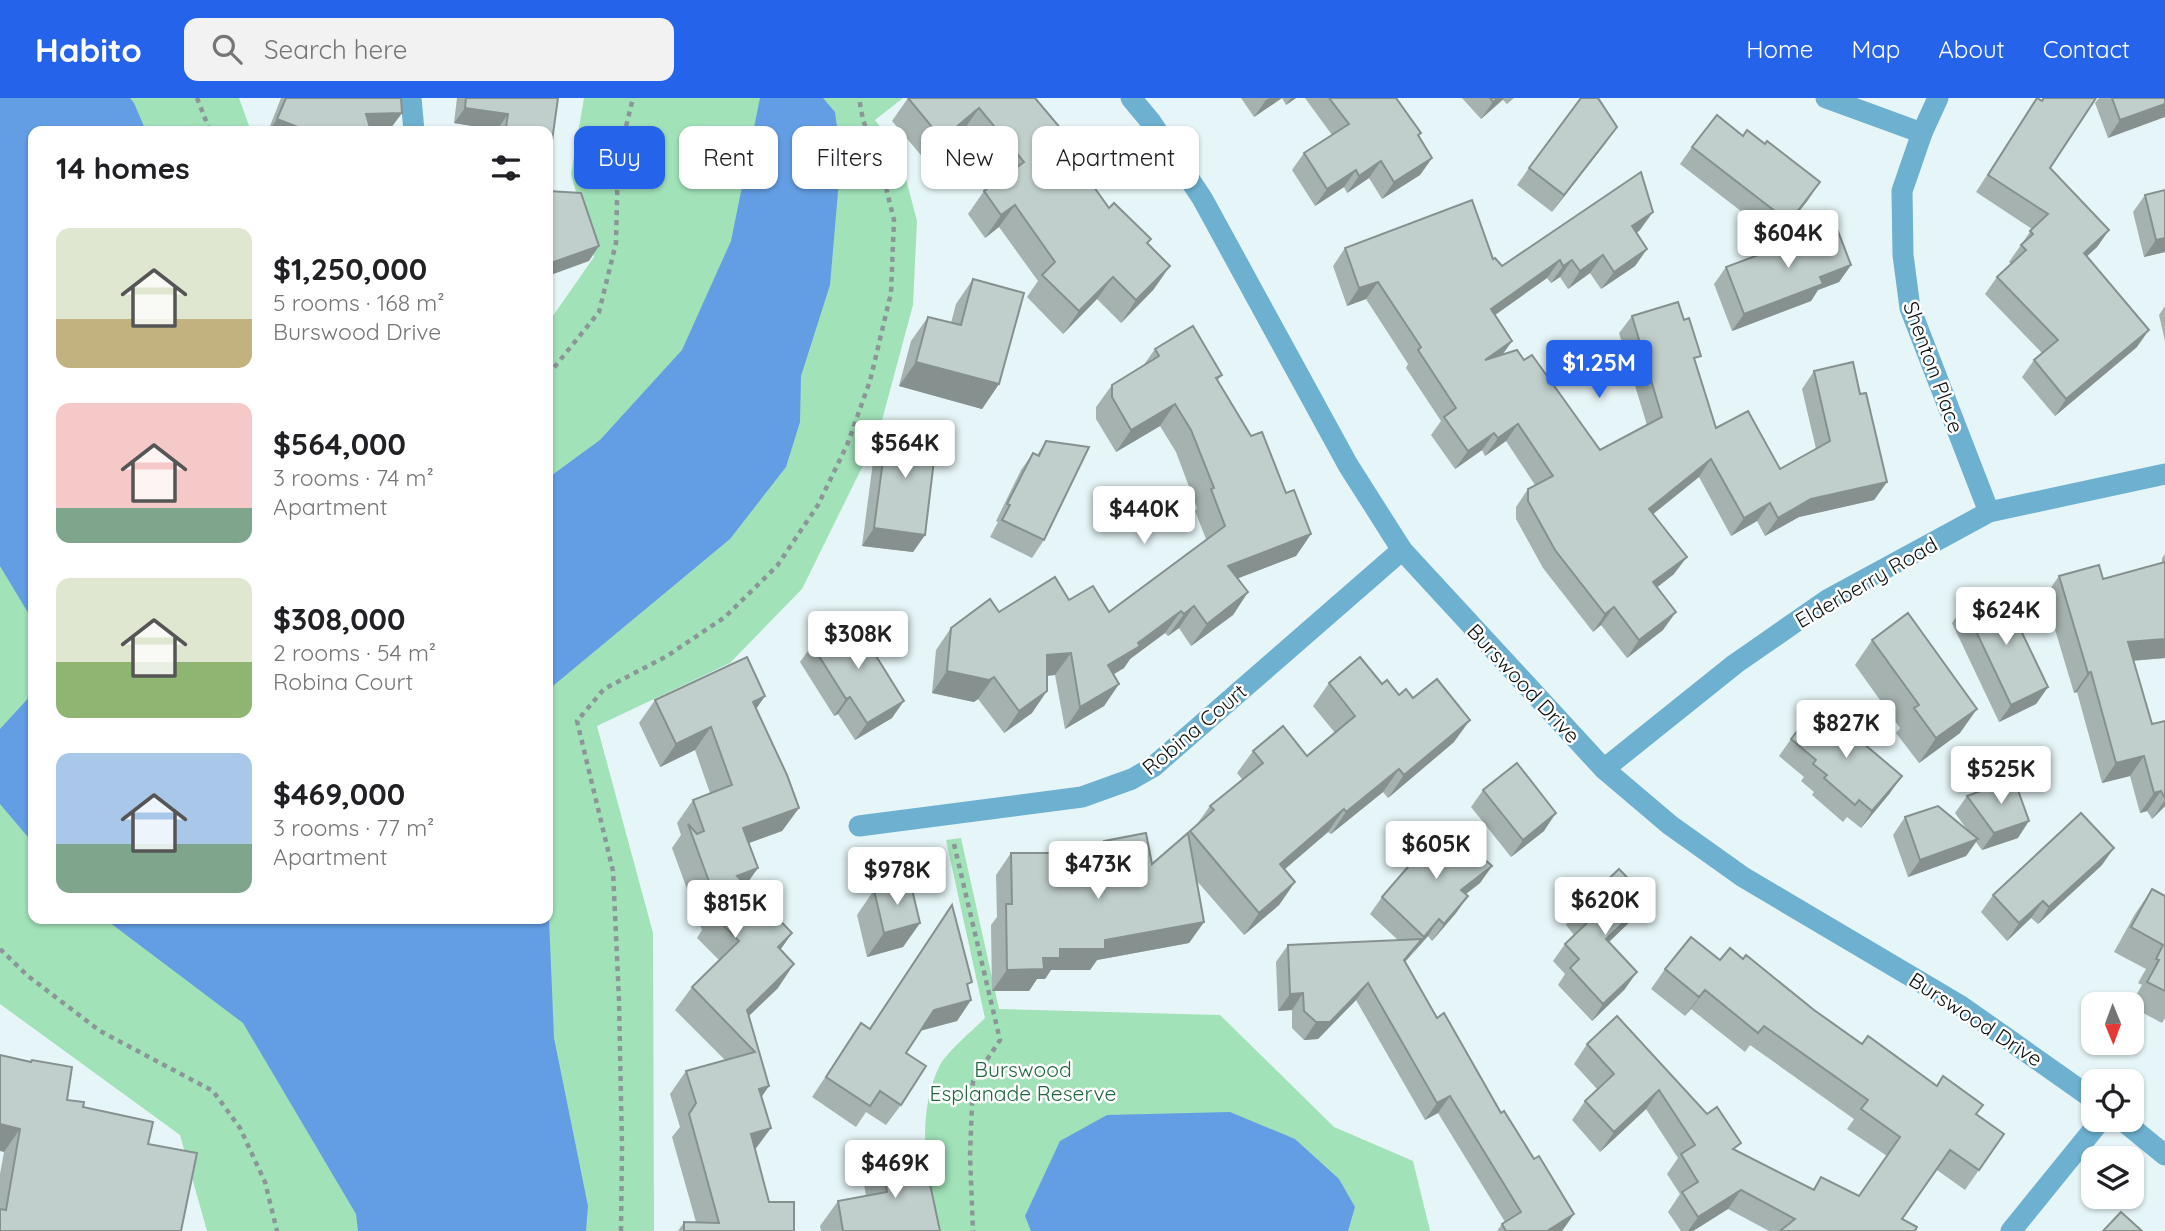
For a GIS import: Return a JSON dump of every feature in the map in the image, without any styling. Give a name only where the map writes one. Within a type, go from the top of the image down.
[{"type":"street","points":[[411,98],[414,126]]},
{"type":"street","name":"Burswood Drive","points":[[1130,98],[1151,122],[1202,198],[1348,465],[1402,550],[1604,769],[1670,825],[1743,877],[1961,1006],[2081,1090]]},
{"type":"street","points":[[1826,98],[1922,133]]},
{"type":"street","name":"Shenton Place","points":[[1938,98],[1922,133],[1902,191],[1903,255],[1910,308],[1989,512]]},
{"type":"street","name":"Elderberry Road","points":[[1604,769],[1735,664],[1827,600],[1989,512],[2165,474]]},
{"type":"street","name":"Robina Court","points":[[859,826],[1082,797],[1132,779],[1153,767],[1402,550]]},
{"type":"street","points":[[2011,1231],[2091,1132]]},
{"type":"street","points":[[2137,1132],[2165,1155]]},
{"type":"path","points":[[197,98],[208,126]]},
{"type":"path","points":[[553,369],[599,312],[616,243],[618,159],[632,98]]},
{"type":"path","points":[[621,1231],[622,1147],[613,871],[577,722],[604,689],[667,656],[725,617],[777,566],[818,505],[847,445],[870,381],[891,293],[894,220],[880,163],[863,120],[859,98]]},
{"type":"path","points":[[954,842],[1000,1040],[973,1082],[970,1155],[973,1231]]},
{"type":"path","points":[[0,949],[28,976],[100,1031],[213,1091],[240,1128],[265,1182],[277,1231]]},
{"type":"green space","points":[[0,98],[239,98],[249,126],[28,126],[28,924],[553,924],[553,316],[594,257],[575,189],[665,189],[665,126],[579,126],[584,98],[903,98],[875,120],[880,126],[792,126],[792,189],[907,189],[907,183],[917,221],[913,305],[878,435],[802,589],[730,663],[597,726],[653,933],[654,1231],[207,1231],[180,1135],[0,1004]]},
{"type":"green space","points":[[574,156],[574,185],[571,174]]},
{"type":"green space","name":"Burswood Esplanade Reserve","points":[[961,838],[999,1009],[1220,1015],[1334,1127],[1413,1161],[1430,1231],[936,1231],[925,1147],[925,1125],[932,1084],[943,1060],[985,1018],[946,840]]},
{"type":"water","points":[[0,98],[130,98],[144,126],[28,126],[28,613],[0,566]]},
{"type":"water","points":[[760,98],[823,98],[835,112],[837,126],[792,126],[792,189],[838,189],[830,285],[801,376],[800,422],[786,467],[730,539],[553,686],[553,474],[600,440],[682,350],[731,241],[742,189],[778,189],[778,126],[754,126]]},
{"type":"water","points":[[28,698],[28,837],[0,804],[0,729]]},
{"type":"water","points":[[112,924],[549,924],[554,1038],[588,1206],[586,1231],[358,1231],[356,1214],[243,1023]]},
{"type":"water","points":[[1230,1112],[1295,1139],[1339,1179],[1355,1207],[1348,1231],[1031,1231],[1025,1216],[1060,1141],[1107,1115]]},
{"type":"building","points":[[286,98],[401,98],[402,113],[366,114],[370,126],[295,126],[277,119]]},
{"type":"building","points":[[466,98],[558,98],[553,134],[553,126],[506,126],[508,114],[465,108]]},
{"type":"building","points":[[908,98],[1035,98],[1059,126],[1032,126],[1032,189],[1095,189],[1109,208],[1114,203],[1151,239],[1147,243],[1170,266],[1136,300],[1113,277],[1079,311],[1042,275],[1055,262],[1015,205],[1001,215],[984,191],[1018,189],[1018,166],[1024,162],[1018,155],[1018,126],[994,126],[979,108],[958,126],[931,126]]},
{"type":"building","points":[[1329,98],[1396,98],[1421,133],[1418,135],[1432,158],[1394,182],[1381,161],[1359,176],[1356,170],[1327,189],[1304,153],[1349,124]]},
{"type":"building","points":[[1581,98],[1598,98],[1617,127],[1564,195],[1529,168]]},
{"type":"building","points":[[2037,98],[2042,101],[2044,98],[2096,98],[2050,168],[2109,230],[2084,253],[2149,330],[2066,399],[2034,360],[2058,340],[1997,277],[2026,250],[2021,245],[2033,234],[2030,231],[2048,214],[1988,175]]},
{"type":"building","points":[[2112,98],[2165,98],[2165,104],[2120,120]]},
{"type":"building","points":[[1717,115],[1743,136],[1747,130],[1765,144],[1767,141],[1820,182],[1789,222],[1692,147]]},
{"type":"building","points":[[1641,172],[1653,212],[1632,226],[1647,249],[1614,272],[1603,255],[1580,271],[1572,260],[1563,266],[1560,260],[1491,309],[1512,341],[1485,360],[1517,350],[1524,360],[1532,355],[1600,450],[1662,417],[1632,316],[1678,302],[1684,320],[1689,318],[1701,356],[1694,358],[1716,428],[1748,411],[1780,469],[1830,441],[1814,371],[1853,362],[1860,394],[1866,393],[1887,482],[1811,499],[1778,518],[1770,503],[1744,518],[1711,459],[1649,509],[1687,557],[1653,582],[1676,612],[1639,640],[1614,607],[1605,614],[1555,550],[1528,501],[1528,489],[1553,476],[1518,424],[1498,438],[1494,433],[1468,451],[1444,417],[1456,408],[1418,350],[1421,347],[1378,282],[1359,288],[1345,248],[1472,200],[1493,259],[1502,266]]},
{"type":"building","points":[[2165,190],[2165,238],[2156,240],[2145,195]]},
{"type":"building","points":[[553,191],[581,193],[599,246],[553,262]]},
{"type":"building","points":[[1836,226],[1851,265],[1820,277],[1823,284],[1744,314],[1726,267]]},
{"type":"building","points":[[973,279],[1024,293],[999,384],[916,362],[928,317],[961,325]]},
{"type":"building","points":[[1193,326],[1222,375],[1216,378],[1251,436],[1262,432],[1286,493],[1294,490],[1311,534],[1228,566],[1248,592],[1207,624],[1194,606],[1184,614],[1181,611],[1138,643],[1140,646],[1108,665],[1119,684],[1080,707],[1071,653],[1047,655],[1047,691],[1019,711],[994,677],[989,680],[947,671],[951,628],[990,599],[999,612],[1055,577],[1069,600],[1093,586],[1109,612],[1225,526],[1211,489],[1214,488],[1191,430],[1175,404],[1131,430],[1112,397],[1112,385],[1159,356],[1155,349]]},
{"type":"building","points":[[888,422],[932,427],[927,459],[934,460],[925,535],[874,528]]},
{"type":"building","points":[[1046,441],[1089,447],[1044,540],[1002,520],[1010,505],[1007,504],[1033,453],[1039,456]]},
{"type":"building","points":[[2165,562],[2165,639],[2128,642],[2152,724],[2165,721],[2165,798],[2161,791],[2154,793],[2144,756],[2116,763],[2091,672],[2088,673],[2059,576],[2099,565],[2103,579]]},
{"type":"building","points":[[2001,589],[2048,687],[2011,705],[1964,606]]},
{"type":"building","points":[[1908,613],[1977,709],[1936,738],[1914,708],[1919,705],[1872,640]]},
{"type":"building","points":[[853,619],[904,701],[867,723],[850,697],[846,699],[812,645]]},
{"type":"building","points":[[747,657],[765,696],[753,702],[787,775],[799,808],[743,828],[758,868],[737,876],[792,933],[778,947],[794,964],[747,1010],[769,1086],[759,1089],[771,1128],[751,1134],[769,1202],[794,1202],[794,1231],[684,1231],[684,1222],[719,1223],[689,1114],[696,1103],[686,1071],[755,1052],[692,987],[739,941],[713,915],[719,909],[688,824],[697,834],[704,831],[693,800],[732,785],[711,727],[676,744],[655,700]]},
{"type":"building","points":[[1360,657],[1382,684],[1387,680],[1399,695],[1406,689],[1413,698],[1437,679],[1470,720],[1404,775],[1399,769],[1346,812],[1344,809],[1280,864],[1295,882],[1259,913],[1190,831],[1214,810],[1210,806],[1263,763],[1253,751],[1283,726],[1307,756],[1355,716],[1329,683]]},
{"type":"building","points":[[1818,705],[1902,776],[1872,811],[1859,800],[1855,805],[1824,778],[1827,775],[1813,764],[1816,760],[1791,739]]},
{"type":"building","points":[[1517,763],[1556,813],[1523,840],[1483,790]]},
{"type":"building","points":[[2014,779],[2029,821],[1994,833],[1967,796]]},
{"type":"building","points":[[1938,806],[1978,839],[1920,860],[1905,817]]},
{"type":"building","points":[[2081,813],[2114,848],[2049,907],[2043,901],[2019,923],[1993,895]]},
{"type":"building","points":[[1445,824],[1492,866],[1461,890],[1468,896],[1444,924],[1439,919],[1424,937],[1382,897]]},
{"type":"building","points":[[1146,833],[1152,864],[1188,833],[1204,922],[1105,940],[1105,949],[1060,949],[1060,958],[1043,958],[1044,969],[1007,970],[1006,904],[1012,904],[1011,853],[1050,853],[1050,881],[1112,882],[1104,841]]},
{"type":"building","points":[[1619,869],[1648,899],[1606,939],[1637,972],[1603,1004],[1570,968],[1579,959],[1565,944],[1588,922],[1578,908]]},
{"type":"building","points":[[910,881],[920,923],[884,933],[874,890]]},
{"type":"building","points":[[2152,889],[2165,896],[2165,991],[2147,982],[2159,960],[2156,959],[2163,945],[2131,927]]},
{"type":"building","points":[[952,905],[972,982],[967,984],[971,1000],[934,1010],[906,1053],[926,1066],[901,1105],[880,1091],[870,1106],[826,1077],[861,1023],[870,1029]]},
{"type":"building","points":[[1691,937],[1720,960],[1730,948],[1743,959],[1746,955],[1814,1010],[1862,1044],[1868,1036],[1937,1086],[1943,1076],[1983,1105],[1976,1114],[2004,1134],[1979,1170],[1950,1150],[1902,1219],[1917,1227],[1915,1231],[1780,1231],[1795,1219],[1741,1190],[1698,1217],[1682,1192],[1698,1182],[1681,1154],[1695,1145],[1659,1090],[1614,1132],[1585,1101],[1614,1074],[1587,1044],[1617,1016],[1707,1114],[1717,1107],[1741,1143],[1733,1149],[1814,1190],[1821,1177],[1859,1196],[1900,1137],[1861,1109],[1868,1100],[1764,1026],[1758,1033],[1705,990],[1699,997],[1665,969]]},
{"type":"building","points":[[1422,939],[1404,960],[1437,1018],[1444,1013],[1501,1113],[1504,1111],[1534,1159],[1539,1156],[1574,1214],[1547,1231],[1506,1231],[1502,1224],[1521,1212],[1450,1096],[1437,1103],[1368,983],[1330,1022],[1316,1022],[1304,1011],[1303,993],[1290,994],[1288,945]]},
{"type":"building","points":[[0,1055],[72,1067],[67,1100],[84,1102],[83,1107],[153,1122],[148,1144],[197,1153],[181,1231],[0,1231],[0,1209],[6,1210],[20,1129],[0,1124]]},
{"type":"building","points":[[923,1151],[940,1231],[843,1231],[838,1201],[887,1192],[881,1160]]},
{"type":"building","points":[[2121,1212],[2142,1231],[2103,1231]]}]
